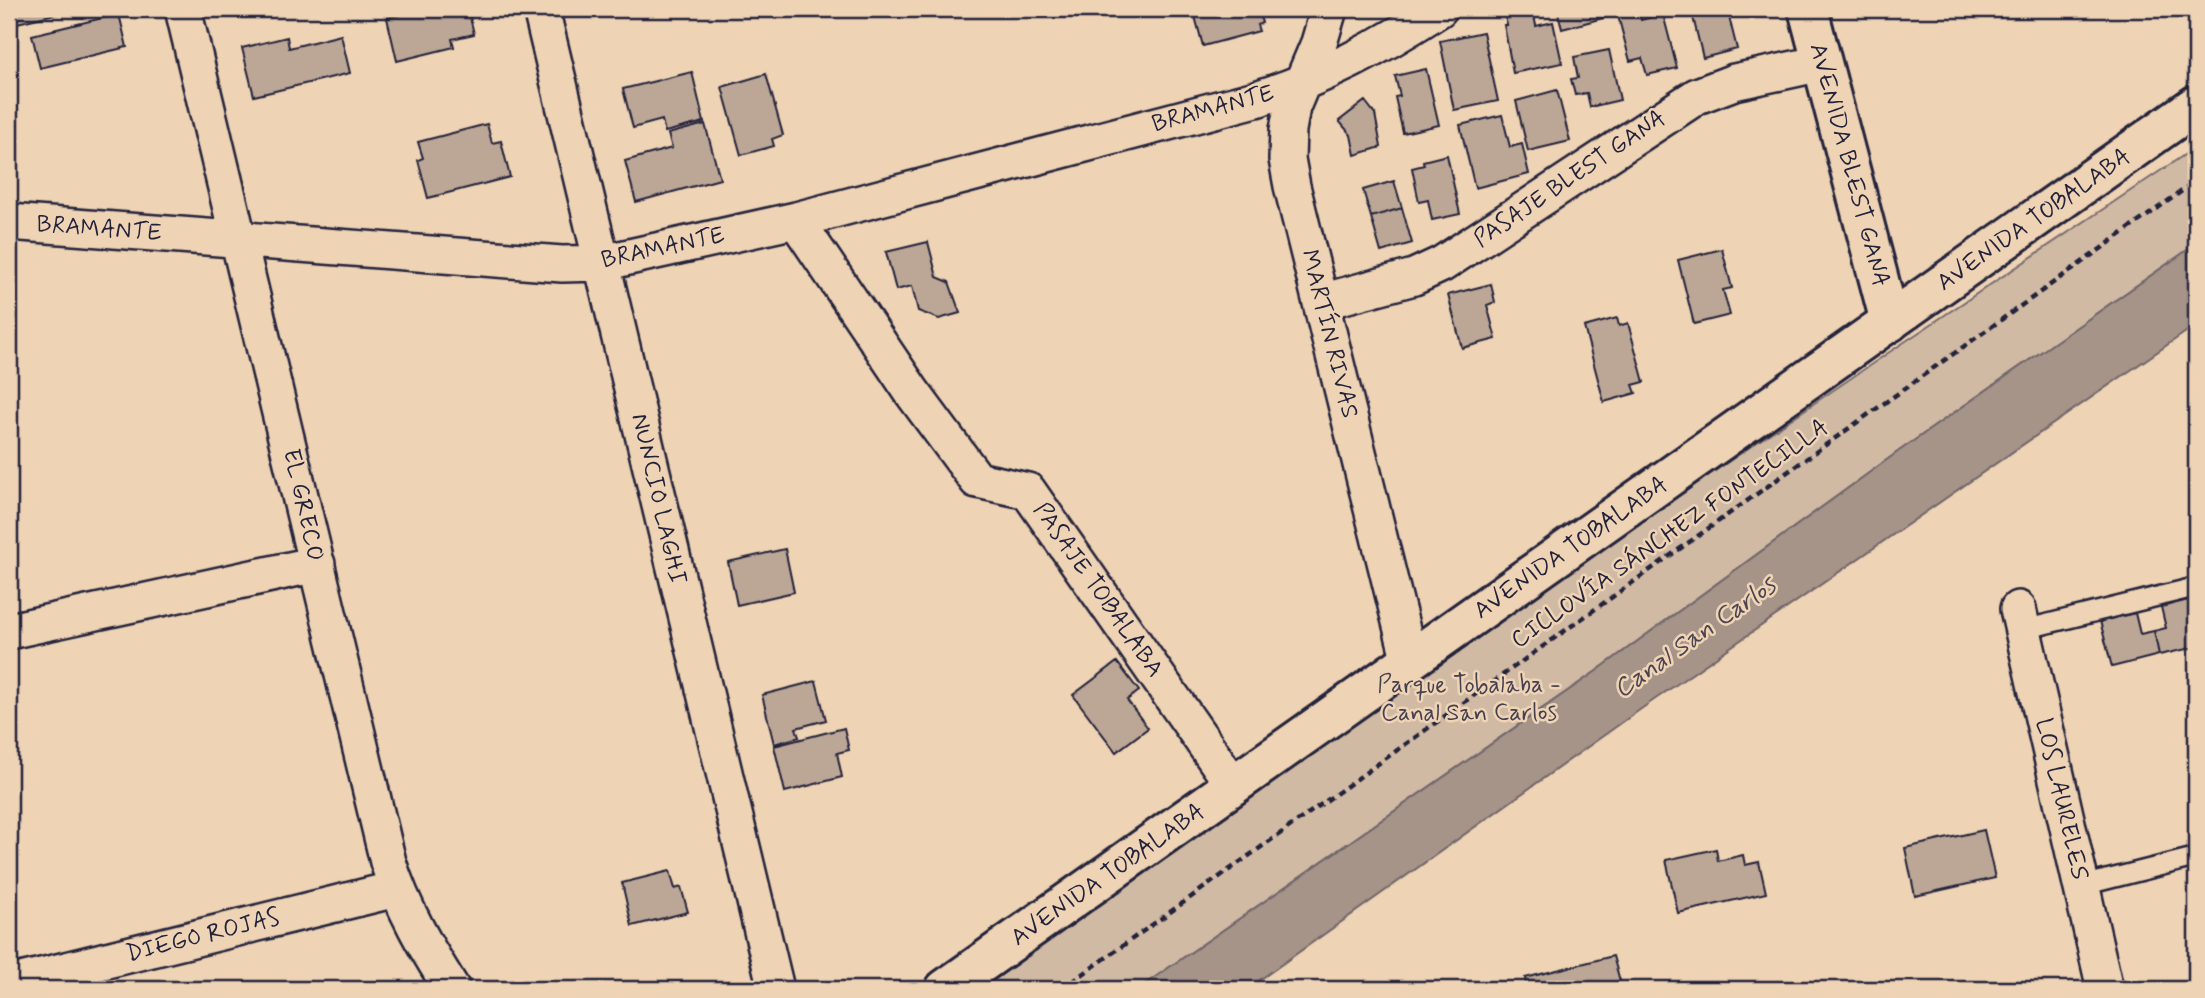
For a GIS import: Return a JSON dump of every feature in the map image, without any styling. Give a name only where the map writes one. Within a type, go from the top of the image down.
[{"type":"main road","name":"AVENIDA BLEST GANA","points":[[1808,9],[1890,322]]},
{"type":"main road","name":"AVENIDA TOBALABA","points":[[944,989],[2196,105]]},
{"type":"street","name":"EL GRECO","points":[[183,9],[381,835],[396,889],[422,943],[452,989]]},
{"type":"street","name":"NUNCIO LAGHI","points":[[541,9],[776,989]]},
{"type":"street","name":"MARTÍN RIVAS","points":[[1329,9],[1290,118],[1287,159],[1410,662]]},
{"type":"street","points":[[1300,85],[1354,60],[1439,9]]},
{"type":"street","name":"PASAJE BLEST GANA","points":[[1321,302],[1413,277],[1442,264],[1697,96],[1734,82],[1822,63]]},
{"type":"street","name":"BRAMANTE","points":[[9,222],[562,264],[602,263],[796,220],[1256,99],[1300,85]]},
{"type":"street","name":"PASAJE TOBALABA","points":[[796,220],[912,392],[977,481],[1028,491],[1234,786]]},
{"type":"street","points":[[9,631],[317,564]]},
{"type":"street","name":"LOS LAURELES","points":[[2020,619],[2105,989]]},
{"type":"street","name":"DIEGO ROJAS","points":[[9,984],[396,889]]},
{"type":"lane","points":[[2020,619],[2196,587]]},
{"type":"lane","points":[[2081,886],[2196,857]]},
{"type":"path","name":"CICLOVÍA SÁNCHEZ FONTECILLA","points":[[1062,989],[2196,181]]},
{"type":"green space","name":"Parque Tobalaba - Canal San Carlos","points":[[2196,147],[2196,244],[1899,451],[1595,672],[1138,989],[970,989],[1436,661]]},
{"type":"water","name":"Canal San Carlos","points":[[2196,244],[2196,325],[1641,709],[1247,989],[1138,989],[1595,672],[1899,451]]},
{"type":"building","points":[[9,9],[76,9],[9,25]]},
{"type":"building","points":[[419,9],[468,9],[474,34],[452,39],[454,47],[397,61],[387,18]]},
{"type":"building","points":[[1193,9],[1258,9],[1262,23],[1257,25],[1259,31],[1203,46]]},
{"type":"building","points":[[1503,9],[1533,9],[1536,26],[1553,22],[1562,63],[1513,73]]},
{"type":"building","points":[[1557,9],[1600,9],[1603,18],[1562,29]]},
{"type":"building","points":[[1638,9],[1641,20],[1663,14],[1677,68],[1647,75],[1642,58],[1630,61],[1617,12]]},
{"type":"building","points":[[1691,9],[1727,9],[1737,49],[1703,58]]},
{"type":"building","points":[[119,14],[127,47],[40,68],[32,35]]},
{"type":"building","points":[[1483,32],[1498,101],[1454,110],[1440,41]]},
{"type":"building","points":[[341,35],[350,73],[254,96],[242,48],[287,37],[289,48]]},
{"type":"building","points":[[1609,50],[1620,100],[1590,107],[1587,93],[1575,95],[1571,79],[1578,78],[1574,57]]},
{"type":"building","points":[[1426,69],[1439,125],[1403,133],[1395,97],[1400,96],[1395,76]]},
{"type":"building","points":[[692,72],[704,122],[665,132],[662,120],[633,128],[623,89]]},
{"type":"building","points":[[766,74],[783,135],[772,139],[774,146],[741,155],[722,87]]},
{"type":"building","points":[[1557,90],[1570,141],[1528,151],[1516,101]]},
{"type":"building","points":[[1365,101],[1375,114],[1381,147],[1355,155],[1351,135],[1339,121]]},
{"type":"building","points":[[1502,115],[1510,147],[1522,144],[1529,174],[1475,188],[1460,125]]},
{"type":"building","points":[[487,124],[492,143],[501,141],[510,177],[428,198],[418,160],[423,158],[418,142]]},
{"type":"building","points":[[705,124],[720,179],[636,202],[625,161],[672,148],[668,134]]},
{"type":"building","points":[[1447,155],[1460,214],[1432,220],[1428,200],[1419,202],[1412,168],[1424,165],[1423,161]]},
{"type":"building","points":[[1394,181],[1402,208],[1371,217],[1363,190]]},
{"type":"building","points":[[1402,208],[1412,243],[1381,252],[1371,217]]},
{"type":"building","points":[[928,242],[937,277],[949,282],[960,313],[939,319],[918,311],[912,286],[896,290],[886,252]]},
{"type":"building","points":[[1722,249],[1732,288],[1723,290],[1730,315],[1694,324],[1678,260]]},
{"type":"building","points":[[1491,284],[1495,302],[1487,305],[1496,339],[1462,348],[1448,295]]},
{"type":"building","points":[[1617,318],[1619,326],[1628,323],[1644,382],[1633,385],[1636,393],[1604,402],[1584,327]]},
{"type":"building","points":[[785,549],[794,592],[737,605],[728,562]]},
{"type":"building","points":[[2196,598],[2196,647],[2159,655],[2154,631],[2166,628],[2161,607]]},
{"type":"building","points":[[2135,613],[2140,634],[2154,631],[2159,655],[2112,667],[2100,621]]},
{"type":"building","points":[[1117,662],[1139,691],[1127,700],[1148,728],[1116,752],[1073,695]]},
{"type":"building","points":[[816,681],[826,720],[796,728],[799,737],[774,744],[762,695]]},
{"type":"building","points":[[844,728],[849,750],[837,753],[842,777],[785,792],[774,746]]},
{"type":"building","points":[[1984,830],[1995,878],[1915,896],[1905,848]]},
{"type":"building","points":[[1716,849],[1718,861],[1743,855],[1745,865],[1759,862],[1766,893],[1678,913],[1666,860]]},
{"type":"building","points":[[670,871],[675,889],[681,887],[688,912],[632,926],[622,883]]},
{"type":"building","points":[[1613,956],[1620,981],[1606,985],[1607,989],[1527,989],[1525,978]]}]
